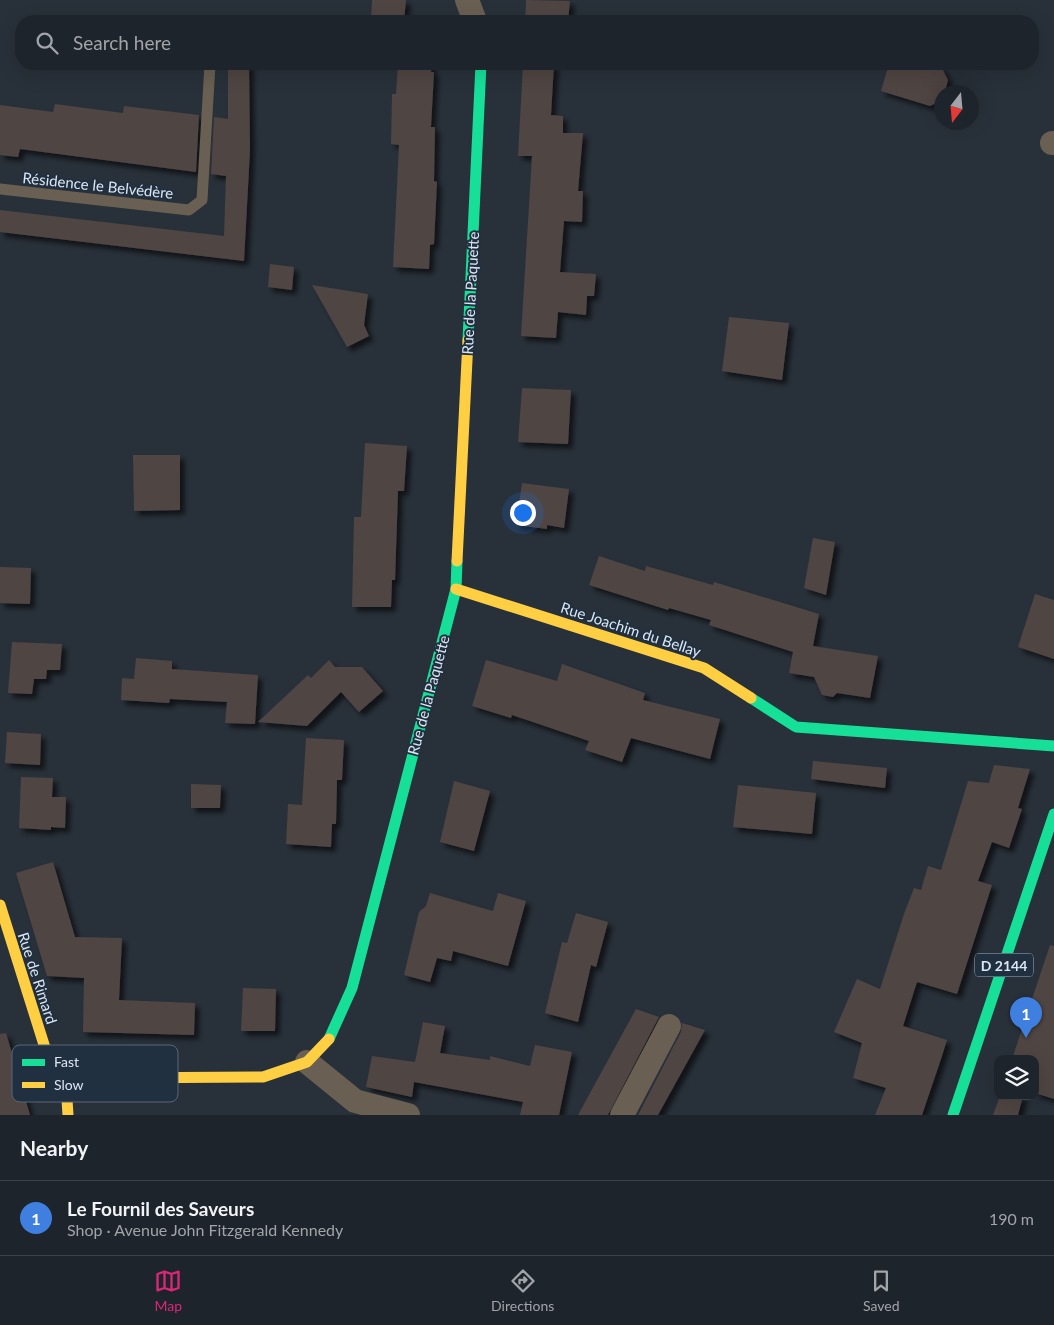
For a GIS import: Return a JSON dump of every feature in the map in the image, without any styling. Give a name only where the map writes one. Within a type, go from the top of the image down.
[{"type":"street","points":[[467,0],[473,15]]},
{"type":"street","name":"Rue de la Paquette","points":[[178,1078],[263,1077],[307,1062],[332,1036],[352,988],[456,589],[481,70]]},
{"type":"street","name":"Rue Joachim du Bellay","points":[[456,589],[704,668],[796,727],[1054,746]]},
{"type":"street","name":"D 2144","points":[[953,1115],[1054,814]]},
{"type":"street","name":"Rue de Rimard","points":[[0,905],[44,1045]]},
{"type":"street","points":[[622,1115],[669,1026]]},
{"type":"street","points":[[307,1062],[355,1101],[408,1115]]},
{"type":"street","name":"Rue de Rimard","points":[[67,1102],[68,1115]]},
{"type":"lane","name":"Résidence le Belvédère","points":[[0,189],[189,210],[202,200],[210,70]]},
{"type":"building","points":[[372,0],[406,0],[405,15],[371,15]]},
{"type":"building","points":[[526,0],[570,1],[569,15],[525,15]]},
{"type":"building","points":[[228,70],[249,70],[250,150],[244,261],[0,232],[0,210],[224,236],[226,176],[211,174],[214,117],[228,119]]},
{"type":"building","points":[[398,70],[431,70],[431,72],[434,72],[431,127],[435,127],[434,181],[437,182],[434,244],[430,245],[429,269],[393,267],[399,145],[391,144],[392,94],[396,94]]},
{"type":"building","points":[[523,70],[554,70],[551,115],[563,116],[563,133],[583,133],[578,191],[583,191],[582,222],[564,221],[560,272],[596,274],[594,296],[587,296],[586,315],[558,312],[556,338],[521,336],[532,156],[518,156]]},
{"type":"building","points":[[887,70],[943,70],[948,80],[947,85],[934,85],[934,104],[930,106],[881,91]]},
{"type":"building","points":[[55,104],[123,113],[124,106],[199,115],[196,172],[20,149],[18,157],[0,155],[0,105],[53,112]]},
{"type":"building","points":[[270,264],[294,267],[292,290],[268,287]]},
{"type":"building","points":[[312,285],[368,294],[364,325],[369,336],[347,347]]},
{"type":"building","points":[[729,317],[789,323],[782,380],[722,371]]},
{"type":"building","points":[[522,388],[571,390],[568,444],[518,442]]},
{"type":"building","points":[[365,443],[407,446],[404,491],[398,491],[395,580],[392,580],[391,607],[352,607],[354,517],[361,517]]},
{"type":"building","points":[[133,455],[180,455],[180,510],[134,511]]},
{"type":"building","points":[[522,483],[569,489],[564,528],[547,525],[547,529],[516,525]]},
{"type":"building","points":[[813,538],[835,542],[826,595],[804,588]]},
{"type":"building","points":[[599,556],[645,571],[646,566],[713,585],[714,582],[819,614],[813,646],[878,656],[870,698],[837,693],[833,697],[822,695],[814,677],[789,673],[793,652],[709,625],[711,620],[669,608],[668,610],[589,585]]},
{"type":"building","points":[[0,567],[31,568],[30,604],[0,603]]},
{"type":"building","points":[[1035,594],[1054,600],[1054,659],[1018,647]]},
{"type":"building","points":[[12,642],[62,644],[60,670],[47,670],[46,679],[34,679],[32,694],[8,693]]},
{"type":"building","points":[[136,658],[172,661],[172,669],[258,675],[255,724],[225,723],[227,702],[170,699],[169,703],[121,700],[122,678],[134,679]]},
{"type":"building","points":[[329,660],[335,667],[362,667],[383,691],[359,712],[341,692],[307,726],[258,722],[308,675],[311,678]]},
{"type":"building","points":[[486,660],[557,681],[562,664],[645,693],[643,700],[720,719],[710,759],[631,738],[622,762],[585,750],[589,741],[512,715],[511,718],[472,706]]},
{"type":"building","points":[[7,732],[41,734],[40,765],[5,763]]},
{"type":"building","points":[[306,738],[344,740],[342,780],[337,780],[336,824],[332,824],[331,847],[286,844],[288,804],[302,805]]},
{"type":"building","points":[[813,761],[887,768],[885,788],[811,779]]},
{"type":"building","points":[[994,765],[1030,769],[1018,808],[1022,809],[1009,848],[992,842],[978,881],[992,885],[957,994],[917,982],[903,1026],[947,1040],[922,1115],[875,1115],[886,1088],[853,1078],[862,1043],[834,1032],[857,979],[880,989],[914,888],[921,890],[928,866],[941,870],[968,781],[989,783]]},
{"type":"building","points":[[21,777],[53,778],[52,797],[66,797],[65,828],[51,827],[51,830],[19,828]]},
{"type":"building","points":[[454,781],[490,791],[474,851],[440,842]]},
{"type":"building","points":[[191,784],[221,785],[220,808],[191,808]]},
{"type":"building","points":[[738,785],[816,793],[812,834],[733,827]]},
{"type":"building","points":[[53,862],[75,937],[122,938],[119,1000],[195,1003],[194,1035],[83,1032],[84,978],[47,976],[16,873]]},
{"type":"building","points":[[430,893],[493,911],[498,893],[526,901],[508,966],[453,951],[451,961],[437,958],[430,982],[404,975],[419,912],[426,906]]},
{"type":"building","points":[[576,913],[608,922],[596,967],[591,965],[578,1022],[545,1013],[562,942],[567,943]]},
{"type":"building","points":[[1050,945],[1054,946],[1054,1099],[1039,1094],[1039,1055],[1013,1055]]},
{"type":"building","points":[[243,988],[276,989],[275,1031],[241,1031]]},
{"type":"building","points":[[636,1009],[659,1017],[608,1115],[578,1115]]},
{"type":"building","points":[[423,1022],[445,1026],[440,1053],[490,1060],[490,1056],[530,1066],[535,1045],[572,1052],[559,1115],[520,1115],[523,1102],[414,1082],[412,1097],[366,1087],[372,1056],[415,1062]]},
{"type":"building","points":[[682,1023],[705,1030],[658,1115],[638,1115],[681,1032]]},
{"type":"building","points":[[6,1033],[12,1054],[12,1102],[26,1102],[30,1115],[0,1115],[0,1034]]},
{"type":"building","points":[[999,1100],[1022,1100],[1018,1115],[993,1115]]},
{"type":"traffic: fast","points":[[468,340],[481,70]]},
{"type":"traffic: fast","points":[[329,1039],[352,988],[456,589],[457,561]]},
{"type":"traffic: fast","points":[[751,698],[796,727],[1054,746]]},
{"type":"traffic: fast","points":[[953,1115],[1054,814]]},
{"type":"traffic: slow","points":[[457,561],[468,340]]},
{"type":"traffic: slow","points":[[456,589],[704,668],[751,698]]},
{"type":"traffic: slow","points":[[0,905],[44,1045]]},
{"type":"traffic: slow","points":[[178,1078],[263,1077],[307,1062],[329,1039]]},
{"type":"traffic: slow","points":[[67,1102],[68,1115]]},
{"type":"place","name":"Le Fournil des Saveurs","points":[[1026,1038]]}]
